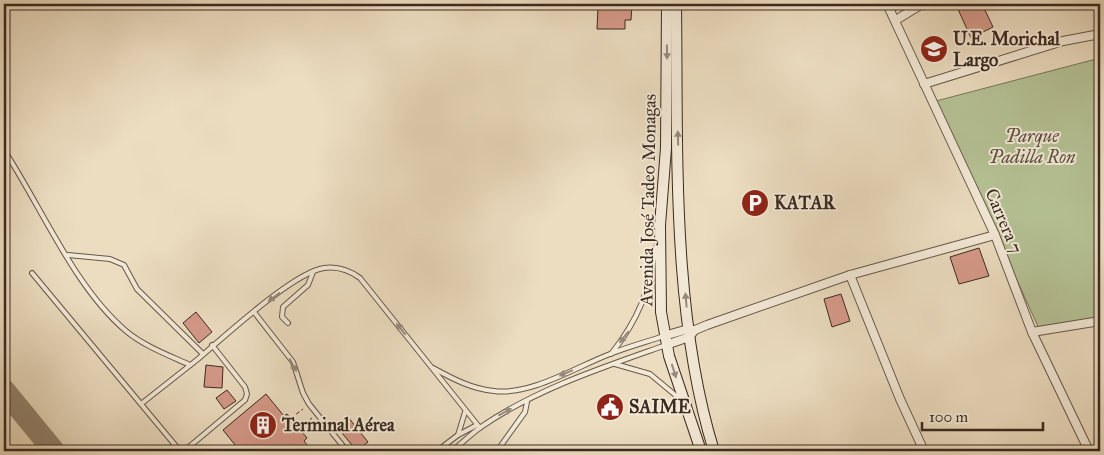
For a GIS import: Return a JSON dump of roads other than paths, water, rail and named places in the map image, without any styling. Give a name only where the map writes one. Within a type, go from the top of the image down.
[{"type":"main road","name":"Avenida José Tadeo Monagas","points":[[667,4],[666,148],[660,226],[659,288],[665,341],[701,451]]},
{"type":"main road","name":"Avenida José Tadeo Monagas","points":[[676,4],[680,209],[691,332],[700,401],[714,451]]},
{"type":"street","name":"Carrera 7","points":[[886,4],[896,20],[995,235],[1032,332],[1089,451]]},
{"type":"street","points":[[896,20],[922,4]]},
{"type":"street","points":[[924,84],[1063,41],[1100,34]]},
{"type":"street","points":[[665,341],[850,275],[995,235]]},
{"type":"street","points":[[850,275],[900,399],[924,451]]},
{"type":"street","points":[[1032,332],[1100,321]]},
{"type":"street","points":[[1095,451],[1100,448]]},
{"type":"lane","points":[[4,150],[67,255],[106,312],[126,331],[153,348],[190,365]]},
{"type":"lane","points":[[611,354],[628,332],[641,309],[652,276],[660,226]]},
{"type":"lane","points":[[67,255],[110,259],[124,265],[137,289],[203,354]]},
{"type":"lane","points":[[141,404],[254,312],[313,272],[337,267],[349,270],[360,278],[478,427]]},
{"type":"lane","points":[[288,323],[282,317],[283,307],[308,285],[313,272]]},
{"type":"lane","points":[[32,273],[180,451]]},
{"type":"lane","points":[[254,312],[293,362],[303,393],[313,409],[347,451]]},
{"type":"lane","points":[[432,367],[466,385],[496,392],[514,391],[611,354],[665,341]]},
{"type":"lane","points":[[437,451],[458,435],[552,390],[665,341]]},
{"type":"lane","points":[[184,451],[245,400],[247,394],[245,387],[212,345]]},
{"type":"lane","points":[[615,364],[650,374],[685,403]]},
{"type":"lane","points":[[547,380],[552,390]]},
{"type":"lane","points":[[498,451],[525,412],[527,402]]},
{"type":"lane","points":[[458,435],[465,412]]},
{"type":"lane","points":[[452,451],[478,427]]},
{"type":"place","name":"U.E. Morichal Largo","points":[[934,49]]},
{"type":"place","name":"KATAR","points":[[755,203]]},
{"type":"place","name":"SAIME","points":[[610,407]]},
{"type":"place","name":"Terminal Aérea","points":[[263,425]]},
{"type":"park label","name":"Parque Padilla Ron","points":[[1032,146]]}]
